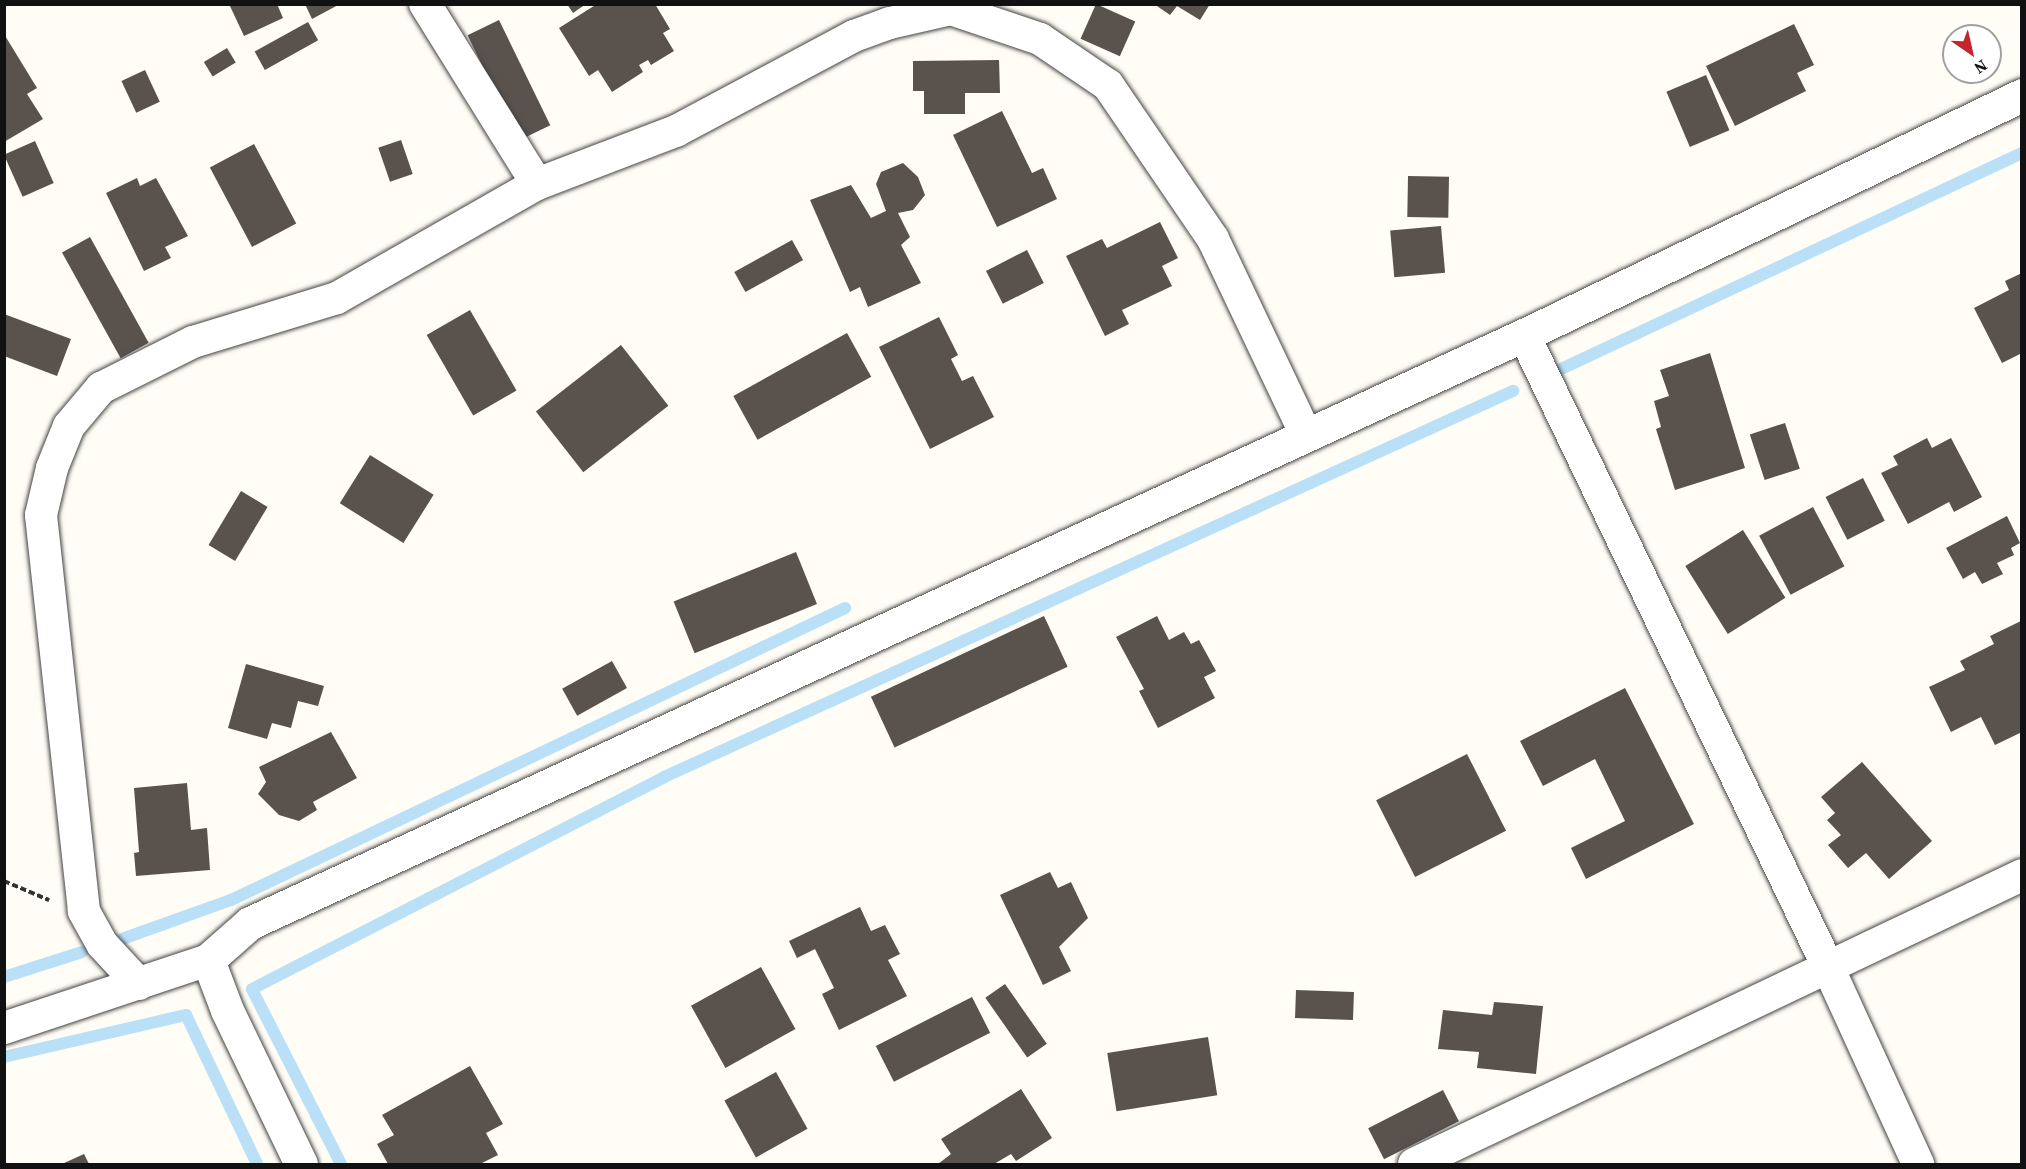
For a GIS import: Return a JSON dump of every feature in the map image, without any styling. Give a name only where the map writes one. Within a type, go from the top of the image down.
[{"type":"street","points":[[425,4],[537,184]]},
{"type":"street","points":[[139,984],[102,944],[84,911],[40,515],[52,468],[69,426],[101,388],[193,342],[337,298],[537,184],[676,132],[854,36],[890,23],[950,7],[1040,39],[1108,85],[1213,239],[1305,433]]},
{"type":"street","points":[[4,1028],[208,960],[250,923],[1305,433],[1524,335],[2022,95]]},
{"type":"street","points":[[1524,335],[1828,967],[1918,1164]]},
{"type":"street","points":[[1414,1164],[2022,875]]},
{"type":"street","points":[[208,960],[227,1010],[301,1164]]},
{"type":"path","points":[[4,881],[84,911]]},
{"type":"building","points":[[229,4],[277,4],[283,18],[244,36]]},
{"type":"building","points":[[305,4],[340,4],[312,19]]},
{"type":"building","points":[[567,4],[586,4],[573,13]]},
{"type":"building","points":[[597,4],[655,4],[670,29],[663,33],[674,51],[651,65],[648,60],[639,65],[643,72],[612,92],[598,70],[589,76],[559,28]]},
{"type":"building","points":[[1096,4],[1135,21],[1120,56],[1081,39]]},
{"type":"building","points":[[1154,4],[1210,4],[1200,20],[1177,6],[1170,15]]},
{"type":"building","points":[[499,20],[550,125],[519,141],[468,35]]},
{"type":"building","points":[[308,22],[318,40],[265,70],[255,52]]},
{"type":"building","points":[[1794,24],[1814,65],[1797,73],[1806,91],[1735,126],[1706,66]]},
{"type":"building","points":[[4,34],[37,88],[27,94],[43,119],[4,142]]},
{"type":"building","points":[[227,48],[236,63],[213,76],[204,62]]},
{"type":"building","points":[[999,60],[1000,93],[965,93],[965,114],[924,114],[924,91],[913,91],[913,61]]},
{"type":"building","points":[[145,70],[160,102],[136,113],[121,81]]},
{"type":"building","points":[[1706,75],[1729,130],[1690,147],[1666,92]]},
{"type":"building","points":[[1002,111],[1032,173],[1043,168],[1057,199],[997,227],[953,135]]},
{"type":"building","points":[[401,140],[413,174],[390,182],[378,148]]},
{"type":"building","points":[[35,141],[54,183],[23,197],[4,155]]},
{"type":"building","points":[[254,144],[296,223],[252,247],[210,167]]},
{"type":"building","points":[[903,163],[918,177],[925,195],[913,210],[898,213],[910,237],[901,245],[921,283],[868,307],[860,287],[850,292],[810,200],[851,185],[871,218],[886,211],[876,184],[881,172]]},
{"type":"building","points":[[1408,176],[1449,177],[1448,218],[1407,217]]},
{"type":"building","points":[[137,178],[140,186],[156,178],[188,236],[165,247],[171,258],[144,271],[106,193]]},
{"type":"building","points":[[1160,222],[1178,258],[1162,266],[1172,286],[1122,310],[1129,324],[1105,336],[1066,256],[1102,239],[1107,248]]},
{"type":"building","points":[[1441,226],[1445,273],[1394,277],[1390,230]]},
{"type":"building","points":[[90,237],[149,343],[121,358],[62,253]]},
{"type":"building","points":[[792,240],[803,260],[745,292],[734,272]]},
{"type":"building","points":[[1027,250],[1044,283],[1003,304],[986,271]]},
{"type":"building","points":[[2022,273],[2022,353],[2002,363],[1974,308],[2009,290],[2005,281]]},
{"type":"building","points":[[470,310],[516,391],[473,416],[427,335]]},
{"type":"building","points":[[4,314],[71,339],[57,376],[4,356]]},
{"type":"building","points":[[939,317],[958,355],[951,359],[962,381],[973,376],[994,417],[930,449],[879,347]]},
{"type":"building","points":[[847,333],[871,377],[758,440],[733,396]]},
{"type":"building","points":[[621,345],[668,406],[583,472],[536,411]]},
{"type":"building","points":[[1710,353],[1745,468],[1675,490],[1656,429],[1661,427],[1654,401],[1669,396],[1660,370]]},
{"type":"building","points":[[1785,423],[1800,469],[1765,480],[1750,434]]},
{"type":"building","points":[[1927,438],[1932,448],[1951,438],[1982,497],[1954,512],[1949,502],[1908,524],[1881,473],[1898,465],[1893,456]]},
{"type":"building","points":[[370,455],[434,495],[403,543],[340,503]]},
{"type":"building","points":[[1863,478],[1885,521],[1847,540],[1826,497]]},
{"type":"building","points":[[241,491],[268,507],[235,561],[209,545]]},
{"type":"building","points":[[1813,507],[1844,566],[1791,595],[1759,536]]},
{"type":"building","points":[[2007,516],[2020,543],[2011,548],[2014,555],[1997,563],[2003,574],[1982,584],[1975,572],[1963,579],[1946,548]]},
{"type":"building","points":[[1743,530],[1785,598],[1728,634],[1685,566]]},
{"type":"building","points":[[796,552],[817,604],[695,653],[674,601]]},
{"type":"building","points":[[1044,616],[1068,667],[895,747],[871,697]]},
{"type":"building","points":[[1157,616],[1169,640],[1184,632],[1191,644],[1199,640],[1216,671],[1204,677],[1215,698],[1158,728],[1139,691],[1144,689],[1116,637]]},
{"type":"building","points":[[2021,621],[2022,732],[1995,745],[1981,717],[1951,732],[1929,687],[1965,670],[1960,661],[1994,644],[1990,636]]},
{"type":"building","points":[[612,661],[627,688],[577,716],[562,689]]},
{"type":"building","points":[[246,664],[324,686],[318,706],[298,701],[291,728],[272,723],[267,739],[228,728]]},
{"type":"building","points":[[1625,688],[1694,824],[1586,879],[1571,848],[1625,821],[1595,759],[1543,786],[1520,741]]},
{"type":"building","points":[[331,732],[357,778],[313,802],[317,810],[299,821],[279,815],[258,794],[266,782],[259,767]]},
{"type":"building","points":[[1467,754],[1506,831],[1415,877],[1376,800]]},
{"type":"building","points":[[1862,762],[1932,841],[1889,879],[1866,853],[1848,868],[1828,845],[1841,835],[1827,820],[1835,813],[1821,797]]},
{"type":"building","points":[[187,783],[191,830],[207,828],[210,870],[136,876],[134,853],[139,852],[134,788]]},
{"type":"building","points":[[1050,872],[1058,888],[1071,882],[1088,918],[1059,947],[1071,971],[1043,985],[1000,895]]},
{"type":"building","points":[[860,907],[871,931],[885,925],[900,954],[888,960],[907,996],[839,1030],[822,994],[834,988],[815,949],[797,958],[789,941]]},
{"type":"building","points":[[761,967],[795,1029],[725,1068],[691,1006]]},
{"type":"building","points":[[1005,984],[1047,1044],[1027,1058],[985,998]]},
{"type":"building","points":[[1296,990],[1354,992],[1353,1020],[1295,1018]]},
{"type":"building","points":[[972,997],[990,1033],[894,1082],[876,1046]]},
{"type":"building","points":[[1494,1002],[1543,1006],[1536,1074],[1477,1068],[1479,1052],[1438,1049],[1443,1010],[1492,1015]]},
{"type":"building","points":[[1208,1037],[1217,1095],[1116,1111],[1107,1053]]},
{"type":"building","points":[[470,1066],[503,1124],[486,1133],[498,1155],[480,1164],[388,1164],[377,1144],[394,1135],[382,1115]]},
{"type":"building","points":[[776,1072],[808,1129],[756,1157],[724,1101]]},
{"type":"building","points":[[1021,1089],[1052,1138],[1016,1161],[1011,1154],[994,1164],[938,1164],[951,1154],[941,1139]]},
{"type":"building","points":[[1443,1090],[1459,1121],[1384,1159],[1368,1128]]},
{"type":"building","points":[[84,1154],[89,1164],[62,1164]]},
{"type":"waterway","points":[[1561,369],[2022,153]]},
{"type":"waterway","points":[[341,1164],[252,989],[664,777],[1513,391]]},
{"type":"waterway","points":[[122,939],[231,900],[845,608]]},
{"type":"waterway","points":[[4,977],[82,952]]},
{"type":"waterway","points":[[4,1057],[186,1015],[257,1164]]}]
